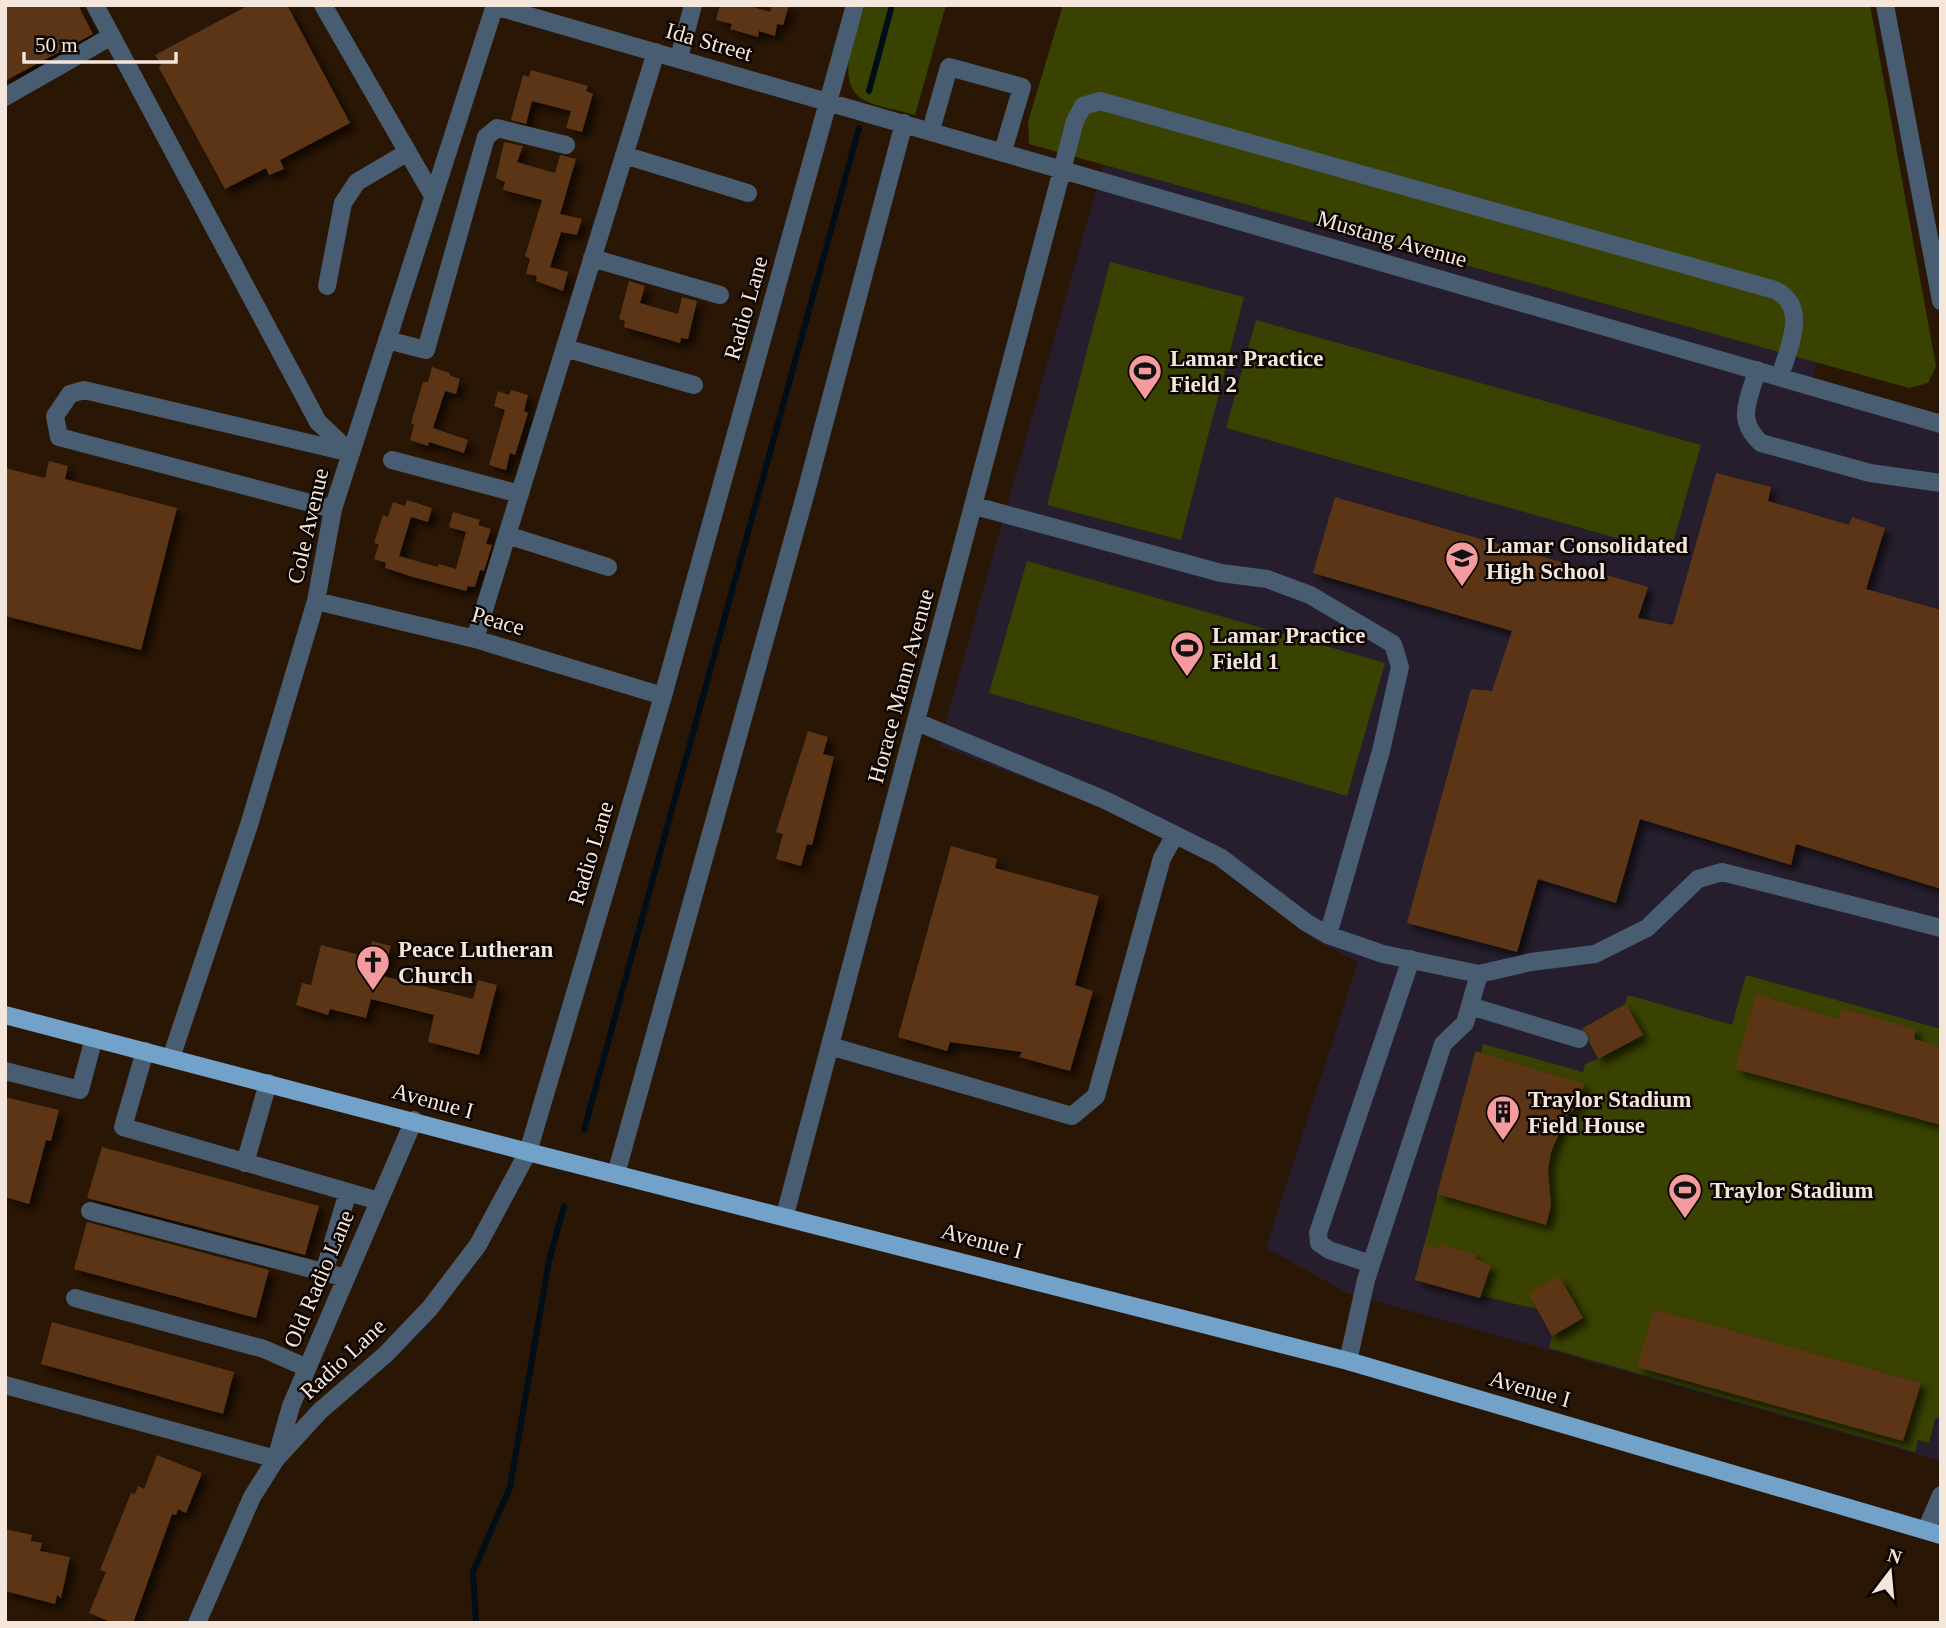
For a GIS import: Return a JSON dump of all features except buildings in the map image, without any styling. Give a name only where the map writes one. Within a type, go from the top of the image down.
[{"type":"main road","name":"Avenue I","points":[[5,1015],[528,1152],[785,1215],[1348,1361],[1933,1532]]},
{"type":"street","points":[[95,5],[318,422],[351,453]]},
{"type":"street","points":[[323,5],[433,197]]},
{"type":"street","points":[[678,58],[693,5]]},
{"type":"street","name":"Radio Lane","points":[[197,1623],[252,1497],[276,1459],[320,1411],[386,1354],[430,1308],[484,1236],[528,1152],[663,696],[855,5]]},
{"type":"street","points":[[1885,5],[1941,301]]},
{"type":"street","name":"Ida Street","points":[[495,6],[829,101]]},
{"type":"street","name":"Cole Avenue","points":[[171,1058],[249,825],[316,601],[333,509],[495,6]]},
{"type":"street","points":[[5,97],[110,37]]},
{"type":"street","points":[[475,639],[656,52]]},
{"type":"street","points":[[931,131],[949,67],[1022,87],[1003,151]]},
{"type":"street","name":"Mustang Avenue","points":[[829,101],[1941,424]]},
{"type":"street","name":"Horace Mann Avenue","points":[[785,1215],[1075,121],[1083,106],[1100,101],[1775,290],[1787,296],[1795,308],[1794,327],[1780,377]]},
{"type":"street","points":[[616,1174],[810,479],[904,123]]},
{"type":"street","points":[[387,340],[426,350],[486,137],[491,130],[497,128],[566,145]]},
{"type":"street","points":[[327,286],[343,204],[357,183],[408,152]]},
{"type":"street","points":[[624,155],[748,193]]},
{"type":"street","points":[[592,258],[720,295]]},
{"type":"street","points":[[565,348],[694,386]]},
{"type":"street","points":[[1757,370],[1745,415],[1748,431],[1761,443],[1870,473],[1941,483]]},
{"type":"street","points":[[333,509],[59,437],[55,416],[70,394],[84,390],[351,453]]},
{"type":"street","points":[[392,460],[520,494]]},
{"type":"street","points":[[975,506],[1221,573],[1267,579],[1310,595],[1394,644],[1400,667],[1381,751],[1328,934]]},
{"type":"street","points":[[507,535],[608,567]]},
{"type":"street","name":"Peace","points":[[316,601],[475,639],[663,696]]},
{"type":"street","points":[[917,722],[1105,800],[1220,857],[1307,923],[1328,934],[1383,954],[1479,974],[1531,961],[1595,954],[1647,928],[1699,879],[1722,872],[1941,928]]},
{"type":"street","points":[[830,1046],[1072,1116],[1096,1096],[1162,858],[1175,835]]},
{"type":"street","points":[[1368,1272],[1319,1243],[1318,1233],[1411,959]]},
{"type":"street","points":[[1348,1361],[1368,1272],[1443,1044],[1465,1023],[1479,974]]},
{"type":"street","points":[[1470,1006],[1579,1040]]},
{"type":"street","points":[[5,1071],[80,1090],[94,1038]]},
{"type":"street","points":[[145,1051],[123,1127],[379,1201]]},
{"type":"street","points":[[245,1163],[268,1083]]},
{"type":"street","name":"Old Radio Lane","points":[[276,1459],[291,1406],[414,1120]]},
{"type":"street","points":[[324,1272],[348,1192]]},
{"type":"street","points":[[90,1210],[346,1278]]},
{"type":"street","points":[[75,1298],[264,1349],[307,1368]]},
{"type":"street","points":[[5,1385],[276,1459]]},
{"type":"street","points":[[1933,1532],[1941,1495]]},
{"type":"shaded area","name":"Lamar Consolidated High School","points":[[1063,5],[1869,182],[1809,392],[1941,429],[1941,1461],[1347,1293],[1266,1248],[1358,962],[1317,941],[1203,854],[1136,820],[939,746],[1109,145],[1028,122]]},
{"type":"green space","points":[[865,5],[946,5],[915,115],[862,99],[849,80],[850,54]]},
{"type":"green space","points":[[1063,5],[1870,5],[1936,366],[1928,383],[1909,388],[1029,144],[1028,122]]},
{"type":"green space","name":"Lamar Practice Field 2","points":[[1110,262],[1244,297],[1181,540],[1047,505]]},
{"type":"green space","points":[[1256,320],[1701,445],[1670,553],[1226,428]]},
{"type":"green space","name":"Lamar Practice Field 1","points":[[1027,561],[1385,663],[1347,796],[989,693]]},
{"type":"green space","name":"Traylor Stadium","points":[[1746,975],[1941,1029],[1941,1416],[1935,1419],[1929,1443],[1918,1440],[1915,1452],[1549,1348],[1552,1336],[1537,1309],[1415,1280],[1475,1052],[1481,1053],[1483,1044],[1583,1072],[1585,1064],[1598,1059],[1582,1029],[1625,1004],[1628,995],[1732,1025]]},
{"type":"waterway","points":[[869,91],[892,5]]},
{"type":"waterway","points":[[584,1130],[859,128]]},
{"type":"waterway","points":[[476,1623],[473,1572],[510,1487],[549,1261],[564,1206]]},
{"type":"place","name":"Lamar Practice Field 2","points":[[1145,401]]},
{"type":"place","name":"Lamar Consolidated High School","points":[[1462,588]]},
{"type":"place","name":"Lamar Practice Field 1","points":[[1187,678]]},
{"type":"place","name":"Peace Lutheran Church","points":[[373,992]]},
{"type":"place","name":"Traylor Stadium Field House","points":[[1503,1142]]},
{"type":"place","name":"Traylor Stadium","points":[[1685,1220]]}]
